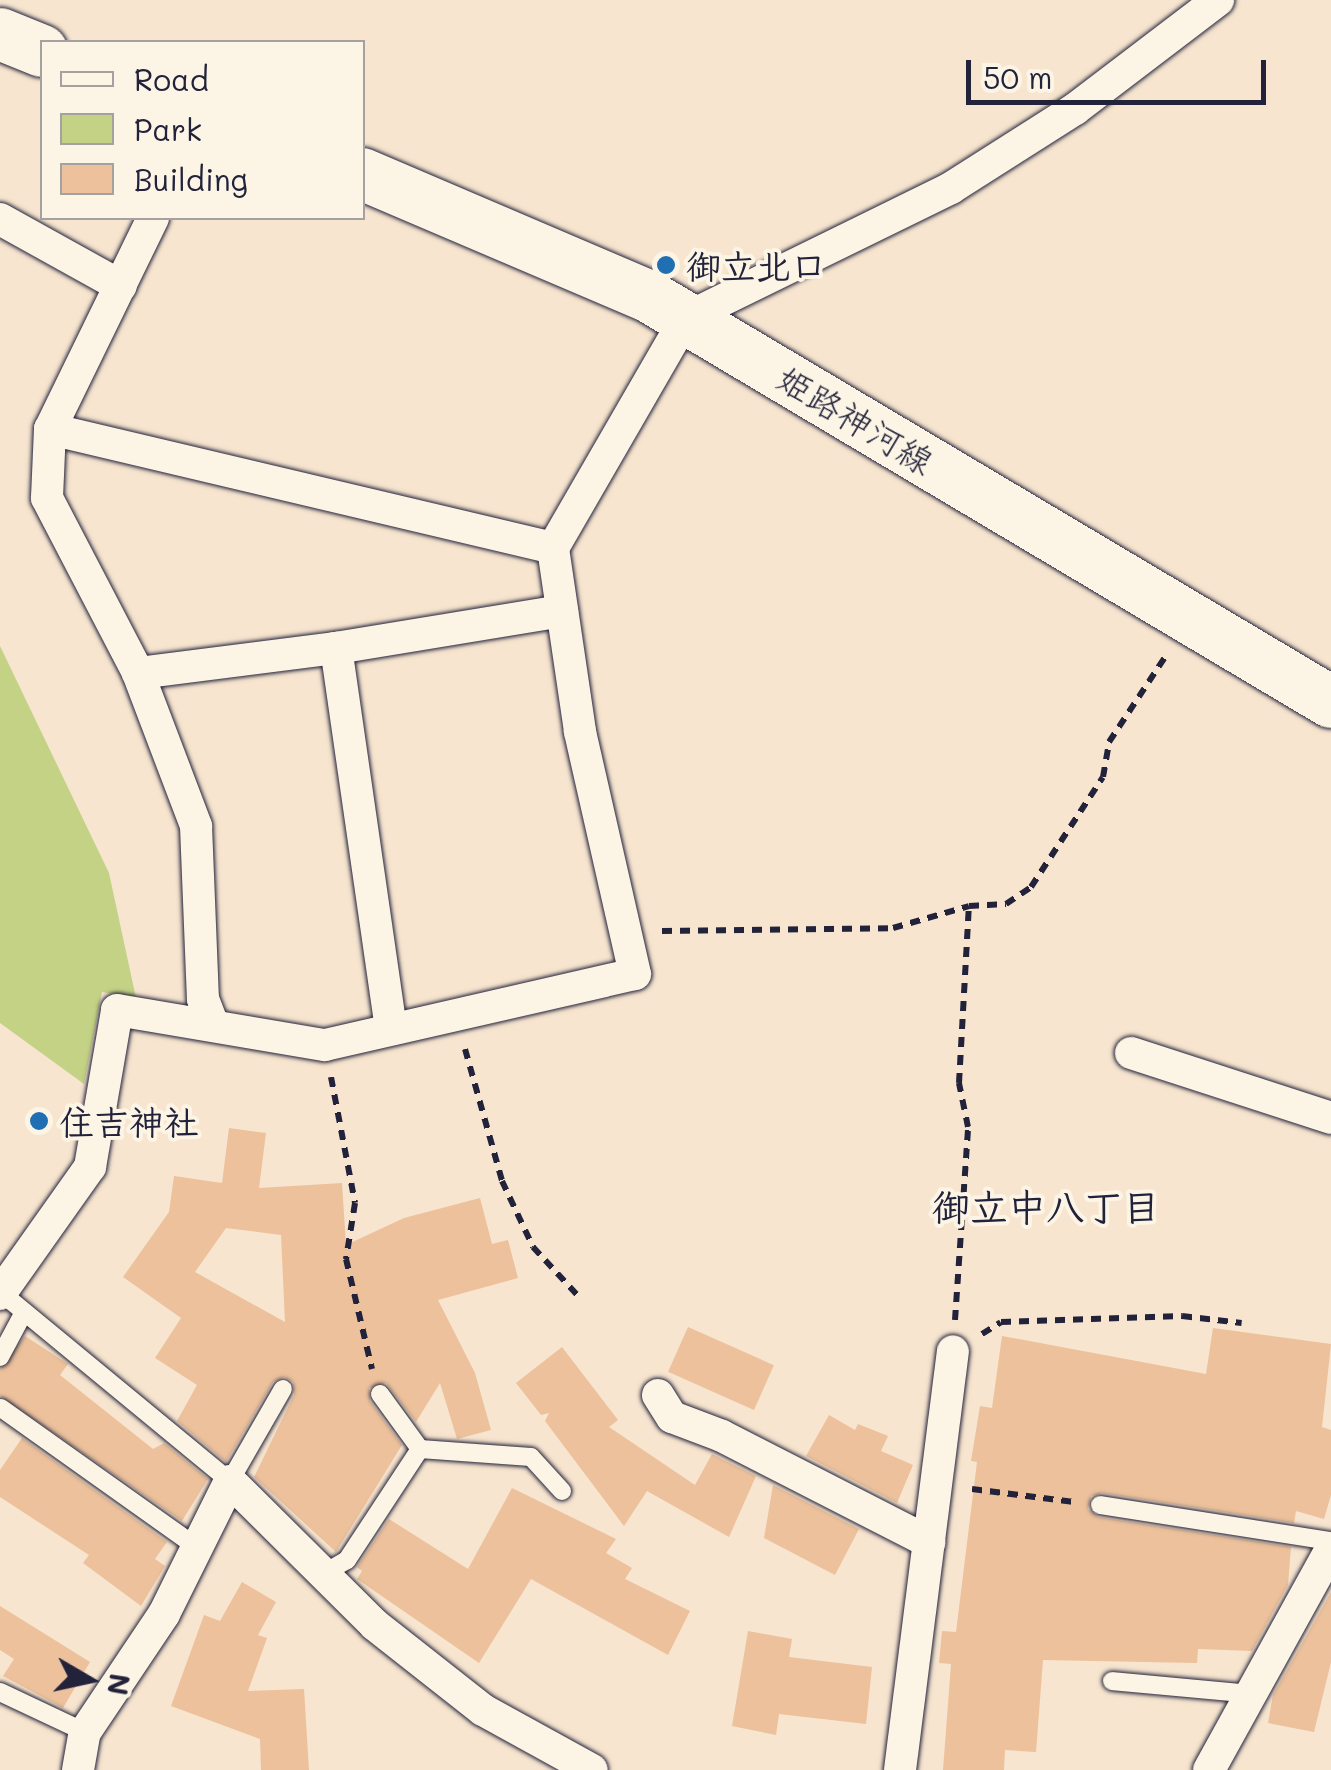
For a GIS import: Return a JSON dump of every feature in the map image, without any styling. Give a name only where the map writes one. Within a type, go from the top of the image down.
[{"type":"main road","points":[[0,34],[40,50]]},
{"type":"main road","name":"姫路神河線","points":[[365,175],[565,257],[686,318],[1331,702]]},
{"type":"street","points":[[9,1300],[90,1167],[117,1010],[212,1022],[324,1045],[635,974],[580,730],[553,548],[686,318],[951,188],[1075,109],[1218,0]]},
{"type":"street","points":[[0,219],[121,286]]},
{"type":"street","points":[[152,220],[50,430],[47,498],[138,673],[196,826],[203,999],[212,1022]]},
{"type":"street","points":[[50,430],[553,548]]},
{"type":"street","points":[[138,673],[336,648],[562,611]]},
{"type":"street","points":[[336,648],[391,1029]]},
{"type":"street","points":[[1130,1053],[1331,1118]]},
{"type":"street","points":[[900,1770],[953,1351]]},
{"type":"street","points":[[658,1394],[672,1417],[722,1436],[929,1542]]},
{"type":"street","points":[[78,1770],[85,1732],[164,1614],[230,1482],[320,1575],[483,1710],[592,1770]]},
{"type":"street","points":[[1209,1770],[1331,1549]]},
{"type":"lane","points":[[0,1357],[9,1300]]},
{"type":"lane","points":[[9,1300],[230,1482],[283,1389]]},
{"type":"lane","points":[[380,1394],[420,1449],[532,1457],[562,1491]]},
{"type":"lane","points":[[0,1408],[195,1546]]},
{"type":"lane","points":[[320,1575],[347,1560],[420,1449]]},
{"type":"lane","points":[[1100,1505],[1331,1541]]},
{"type":"lane","points":[[1112,1681],[1252,1694]]},
{"type":"lane","points":[[0,1692],[85,1732]]},
{"type":"path","points":[[626,936],[690,928],[893,928],[969,906],[1006,904],[1031,887],[1103,778],[1108,742],[1192,620]]},
{"type":"path","points":[[953,1351],[968,1127],[958,1082],[969,906]]},
{"type":"path","points":[[456,1014],[502,1182],[533,1247],[580,1298]]},
{"type":"path","points":[[324,1045],[355,1202],[346,1259],[380,1394]]},
{"type":"path","points":[[953,1351],[1000,1322],[1182,1316],[1242,1323]]},
{"type":"path","points":[[936,1485],[1100,1505]]},
{"type":"green space","points":[[0,646],[109,873],[136,998],[102,992],[84,1084],[0,1023]]},
{"type":"building","points":[[229,1128],[266,1133],[259,1188],[342,1183],[346,1245],[404,1218],[480,1198],[492,1244],[508,1240],[518,1278],[438,1300],[475,1373],[491,1430],[457,1439],[440,1383],[416,1422],[386,1383],[369,1388],[370,1401],[402,1445],[336,1552],[254,1477],[294,1395],[293,1382],[284,1377],[273,1382],[226,1462],[177,1421],[197,1385],[155,1358],[181,1318],[123,1277],[169,1212],[174,1176],[222,1183]],"holes":[[[226,1228],[281,1235],[285,1322],[195,1272]]]},
{"type":"building","points":[[688,1327],[774,1365],[754,1410],[668,1372]]},
{"type":"building","points":[[1213,1328],[1331,1344],[1322,1427],[1331,1430],[1331,1495],[1324,1519],[1296,1511],[1294,1523],[1102,1493],[1091,1496],[1088,1509],[1098,1517],[1291,1547],[1288,1585],[1252,1651],[1198,1649],[1197,1663],[1043,1660],[1036,1752],[1005,1750],[1004,1770],[943,1770],[951,1664],[939,1663],[942,1631],[956,1632],[977,1462],[971,1461],[980,1406],[992,1408],[1002,1336],[1206,1374]]},
{"type":"building","points":[[25,1336],[68,1364],[60,1375],[153,1449],[164,1443],[208,1479],[182,1521],[0,1396],[0,1369]]},
{"type":"building","points":[[562,1347],[618,1420],[609,1427],[695,1485],[712,1454],[756,1476],[729,1537],[647,1491],[624,1526],[545,1421],[549,1413],[541,1415],[516,1383]]},
{"type":"building","points":[[829,1415],[855,1430],[858,1424],[888,1436],[881,1451],[913,1465],[897,1503],[806,1456]]},
{"type":"building","points":[[22,1438],[167,1542],[155,1559],[165,1566],[141,1606],[83,1563],[89,1555],[0,1497],[0,1470]]},
{"type":"building","points":[[773,1485],[859,1529],[835,1575],[764,1538]]},
{"type":"building","points":[[512,1488],[616,1539],[606,1553],[632,1568],[625,1579],[690,1611],[668,1655],[531,1579],[479,1663],[357,1579],[362,1571],[357,1567],[389,1519],[468,1569]]},
{"type":"building","points":[[242,1582],[276,1602],[258,1635],[267,1638],[248,1691],[304,1689],[309,1770],[261,1770],[260,1739],[171,1706],[204,1615],[220,1621]]},
{"type":"building","points":[[1331,1592],[1331,1662],[1314,1732],[1268,1723],[1273,1695]]},
{"type":"building","points":[[0,1606],[90,1662],[63,1708],[3,1676],[14,1659],[0,1650]]},
{"type":"building","points":[[748,1631],[792,1639],[789,1657],[872,1667],[866,1724],[779,1714],[776,1735],[732,1726]]},
{"type":"place","name":"御立北口","points":[[666,265]]},
{"type":"place","name":"住吉神社","points":[[39,1121]]},
{"type":"district","name":"御立中八丁目","points":[[1046,1207]]}]
